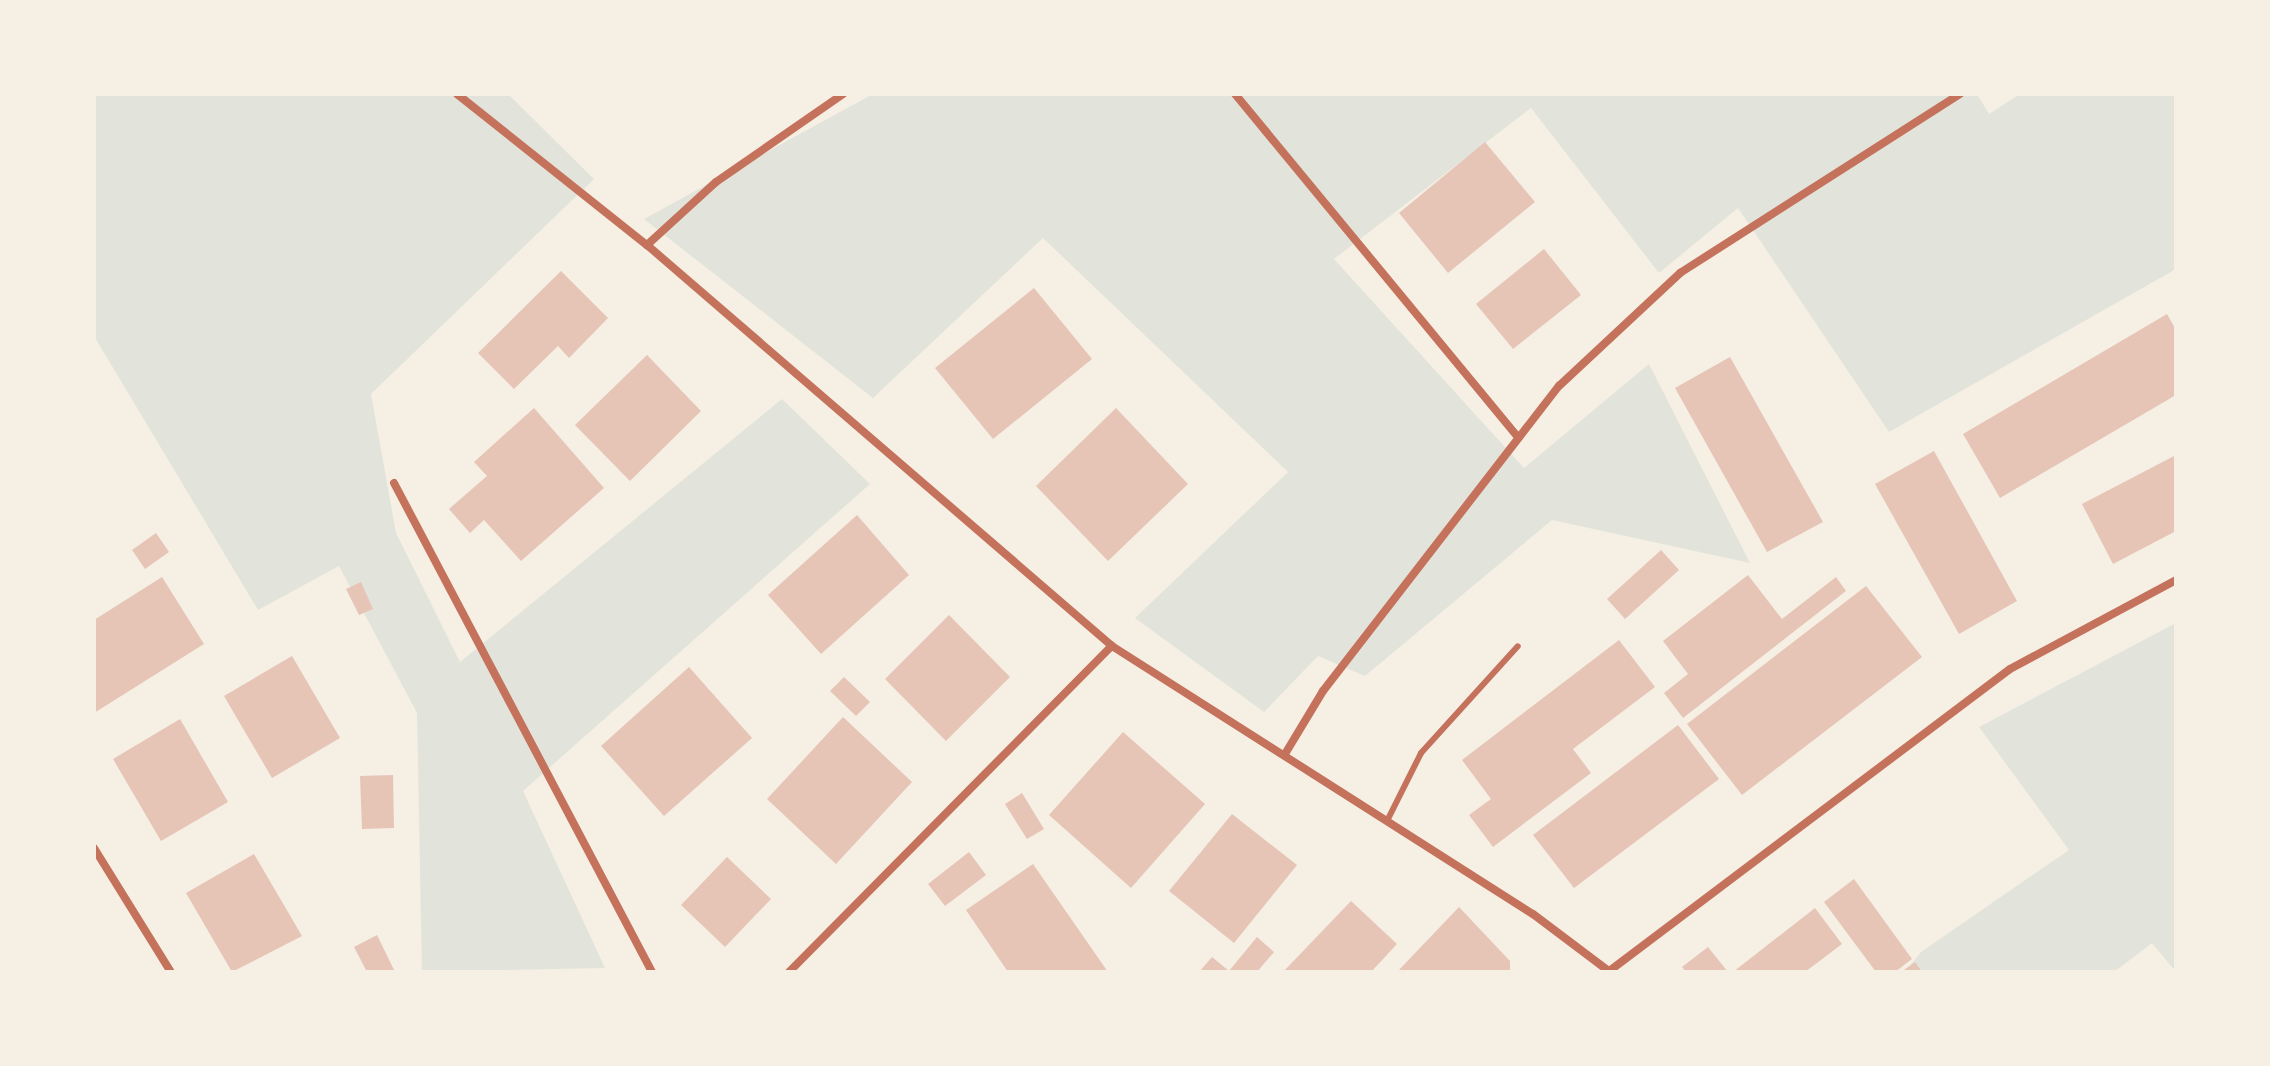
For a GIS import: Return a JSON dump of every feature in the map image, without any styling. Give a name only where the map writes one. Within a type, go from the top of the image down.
[{"type":"street","points":[[457,94],[647,245],[1112,646],[1285,754],[1609,972],[2010,669],[2176,580]]},
{"type":"street","points":[[647,245],[716,182],[843,94]]},
{"type":"street","points":[[1235,94],[1516,435]]},
{"type":"street","points":[[1285,754],[1323,691],[1516,435],[1680,273],[1960,94]]},
{"type":"street","points":[[394,483],[652,972]]},
{"type":"street","points":[[789,972],[1112,646]]},
{"type":"street","points":[[94,848],[171,972]]},
{"type":"lane","points":[[1387,821],[1421,753],[1518,646]]},
{"type":"shaded area","points":[[94,94],[508,94],[594,179],[371,394],[396,533],[460,662],[782,399],[870,484],[523,791],[605,968],[422,972],[417,713],[339,566],[258,610],[94,336]]},
{"type":"shaded area","points":[[873,94],[1977,94],[1989,114],[2020,94],[2176,94],[2176,269],[1889,432],[1738,208],[1659,273],[1531,108],[1334,259],[1524,468],[1649,364],[1750,563],[1552,520],[1365,676],[1318,656],[1264,712],[1135,618],[1288,472],[1043,238],[873,398],[644,219]]},
{"type":"shaded area","points":[[2176,623],[2176,972],[2152,943],[2114,972],[1905,972],[1921,952],[2069,850],[1979,727]]},
{"type":"building","points":[[1485,142],[1535,202],[1448,273],[1399,213]]},
{"type":"building","points":[[1544,249],[1581,295],[1513,349],[1476,304]]},
{"type":"building","points":[[561,271],[608,318],[569,358],[558,346],[514,389],[478,353]]},
{"type":"building","points":[[1034,288],[1092,359],[993,439],[935,368]]},
{"type":"building","points":[[2167,314],[2176,330],[2176,395],[2000,498],[1963,434]]},
{"type":"building","points":[[647,355],[701,411],[630,481],[575,425]]},
{"type":"building","points":[[1730,357],[1823,522],[1767,552],[1675,388]]},
{"type":"building","points":[[534,408],[604,488],[521,561],[484,520],[470,533],[449,509],[487,476],[474,462]]},
{"type":"building","points":[[1116,408],[1188,484],[1108,561],[1036,486]]},
{"type":"building","points":[[1934,451],[2017,601],[1959,634],[1875,484]]},
{"type":"building","points":[[2176,455],[2176,531],[2113,564],[2082,504]]},
{"type":"building","points":[[857,515],[909,575],[821,654],[768,595]]},
{"type":"building","points":[[156,533],[169,552],[145,569],[132,550]]},
{"type":"building","points":[[1661,550],[1679,570],[1625,619],[1607,599]]},
{"type":"building","points":[[1748,575],[1782,619],[1836,577],[1846,591],[1683,718],[1664,693],[1688,674],[1663,641]]},
{"type":"building","points":[[162,577],[204,644],[94,713],[94,620]]},
{"type":"building","points":[[361,582],[373,609],[359,615],[346,589]]},
{"type":"building","points":[[1866,586],[1922,657],[1742,795],[1687,724]]},
{"type":"building","points":[[949,615],[1010,677],[946,741],[885,679]]},
{"type":"building","points":[[1619,640],[1655,687],[1573,749],[1591,773],[1493,847],[1469,815],[1491,799],[1462,760]]},
{"type":"building","points":[[292,656],[340,738],[272,778],[224,696]]},
{"type":"building","points":[[689,667],[752,738],[664,816],[601,746]]},
{"type":"building","points":[[844,677],[870,702],[856,716],[830,691]]},
{"type":"building","points":[[843,717],[912,782],[836,864],[767,799]]},
{"type":"building","points":[[180,719],[228,802],[161,841],[113,759]]},
{"type":"building","points":[[1678,725],[1719,779],[1574,888],[1533,835]]},
{"type":"building","points":[[1123,732],[1205,804],[1131,888],[1049,815]]},
{"type":"building","points":[[393,775],[394,828],[362,829],[360,776]]},
{"type":"building","points":[[1022,793],[1044,829],[1027,839],[1005,804]]},
{"type":"building","points":[[1232,814],[1297,865],[1234,943],[1169,891]]},
{"type":"building","points":[[969,852],[986,875],[945,906],[928,884]]},
{"type":"building","points":[[254,854],[302,936],[232,972],[186,893]]},
{"type":"building","points":[[727,857],[771,899],[725,947],[681,905]]},
{"type":"building","points":[[1033,864],[1108,972],[1008,972],[966,910]]},
{"type":"building","points":[[1854,879],[1912,959],[1895,972],[1876,972],[1824,902]]},
{"type":"building","points":[[1351,901],[1397,944],[1371,972],[1283,972]]},
{"type":"building","points":[[1459,907],[1510,961],[1510,972],[1397,972]]},
{"type":"building","points":[[1815,908],[1842,944],[1805,972],[1733,972]]},
{"type":"building","points":[[377,935],[395,972],[367,972],[354,947]]},
{"type":"building","points":[[1257,937],[1274,952],[1257,972],[1199,972],[1212,957],[1229,971]]},
{"type":"building","points":[[1708,947],[1728,972],[1686,972],[1682,967]]},
{"type":"building","points":[[1915,962],[1922,972],[1901,972]]}]
